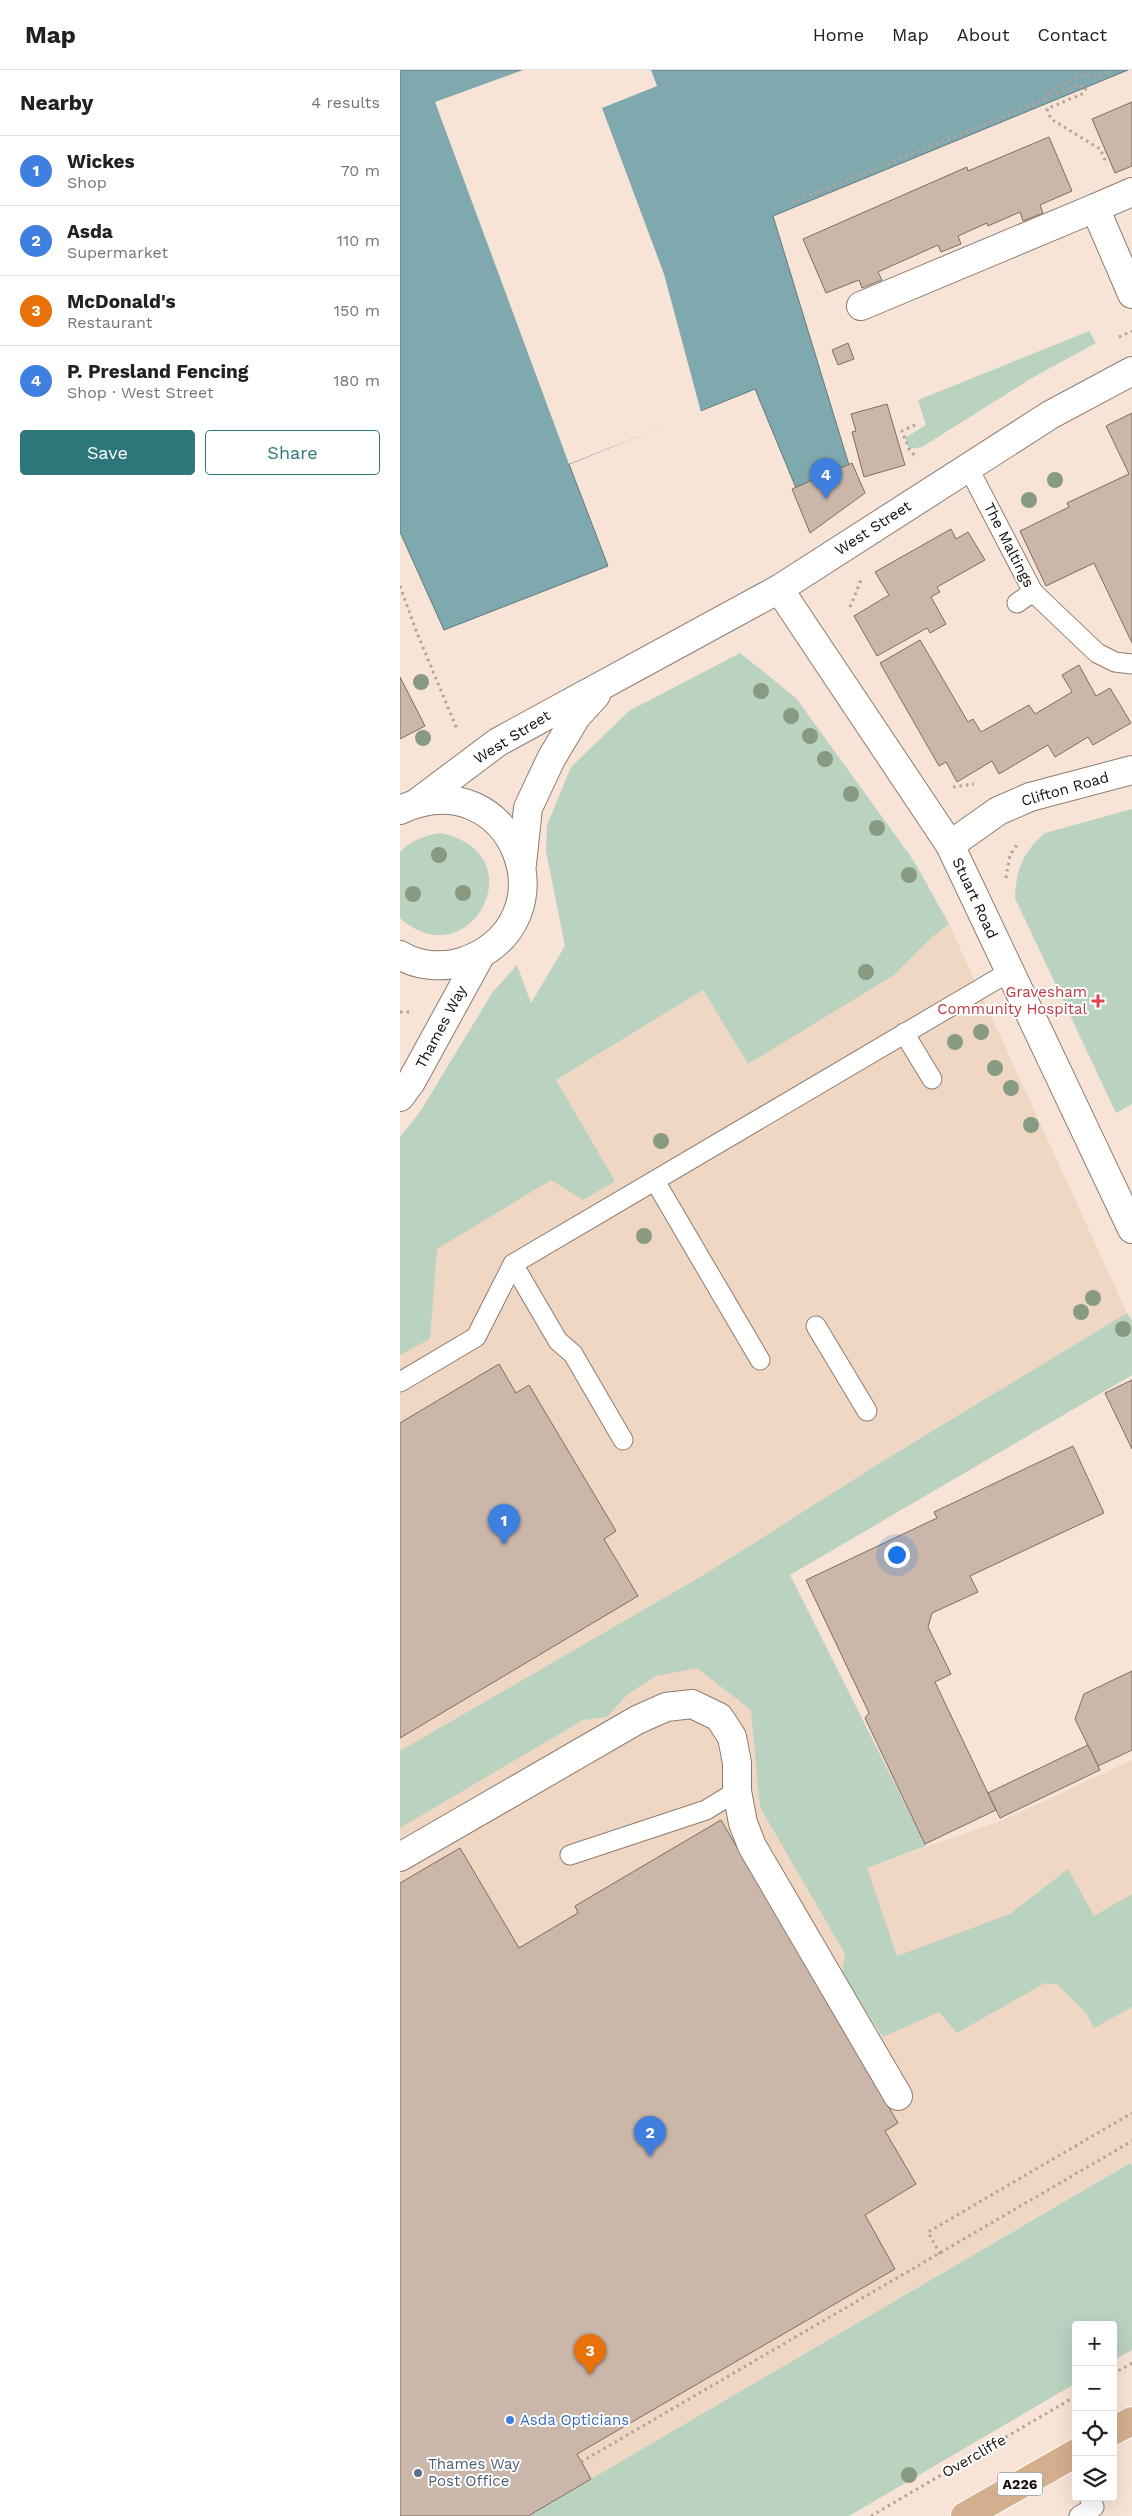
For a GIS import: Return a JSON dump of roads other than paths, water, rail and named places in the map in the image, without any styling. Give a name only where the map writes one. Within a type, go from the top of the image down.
[{"type":"main road","points":[[1117,2429],[1132,2420]]},
{"type":"main road","name":"A226","points":[[965,2516],[1072,2462]]},
{"type":"street","points":[[861,306],[1127,194]]},
{"type":"street","points":[[1095,208],[1132,294]]},
{"type":"street","name":"West Street","points":[[409,806],[498,742],[779,589],[1050,415],[1132,371]]},
{"type":"street","name":"Stuart Road","points":[[779,589],[950,845],[1132,1228]]},
{"type":"street","name":"West Street","points":[[522,866],[528,808],[551,759],[576,717],[611,679]]},
{"type":"street","name":"Clifton Road","points":[[950,845],[998,811],[1030,797],[1132,770]]},
{"type":"street","points":[[400,955],[428,965],[455,964],[480,956],[501,940],[516,918],[523,892],[522,866],[512,840],[495,819],[471,805],[445,799],[409,806]]},
{"type":"street","name":"Thames Way","points":[[400,1097],[411,1082],[480,956]]},
{"type":"street","points":[[400,1857],[636,1720],[666,1706],[692,1704],[718,1717],[732,1737],[737,1763],[737,1791],[743,1823],[752,1846],[898,2096]]},
{"type":"lane","name":"The Maltings","points":[[968,467],[1033,592],[1097,653],[1115,662],[1132,664]]},
{"type":"lane","points":[[1017,603],[1033,592]]},
{"type":"lane","points":[[400,1382],[476,1336],[513,1264],[1009,972]]},
{"type":"lane","points":[[904,1033],[932,1079]]},
{"type":"lane","points":[[655,1181],[760,1360]]},
{"type":"lane","points":[[513,1264],[558,1341],[573,1354],[623,1440]]},
{"type":"lane","points":[[816,1326],[867,1411]]},
{"type":"lane","points":[[570,1855],[706,1810],[737,1791]]},
{"type":"lane","points":[[1079,2516],[1094,2507],[1091,2501]]},
{"type":"water","points":[[400,70],[1128,70],[773,216],[849,465],[796,488],[755,389],[569,464],[608,566],[444,630],[400,532]]},
{"type":"place","name":"P. Presland Fencing","points":[[826,499]]},
{"type":"place","name":"Gravesham Community Hospital","points":[[1098,1001]]},
{"type":"place","name":"Wickes","points":[[504,1545]]},
{"type":"place","name":"Asda","points":[[650,2157]]},
{"type":"place","name":"McDonald's","points":[[590,2375]]},
{"type":"place","name":"Asda Opticians","points":[[510,2420]]},
{"type":"place","name":"Thames Way Post Office","points":[[418,2473]]}]
